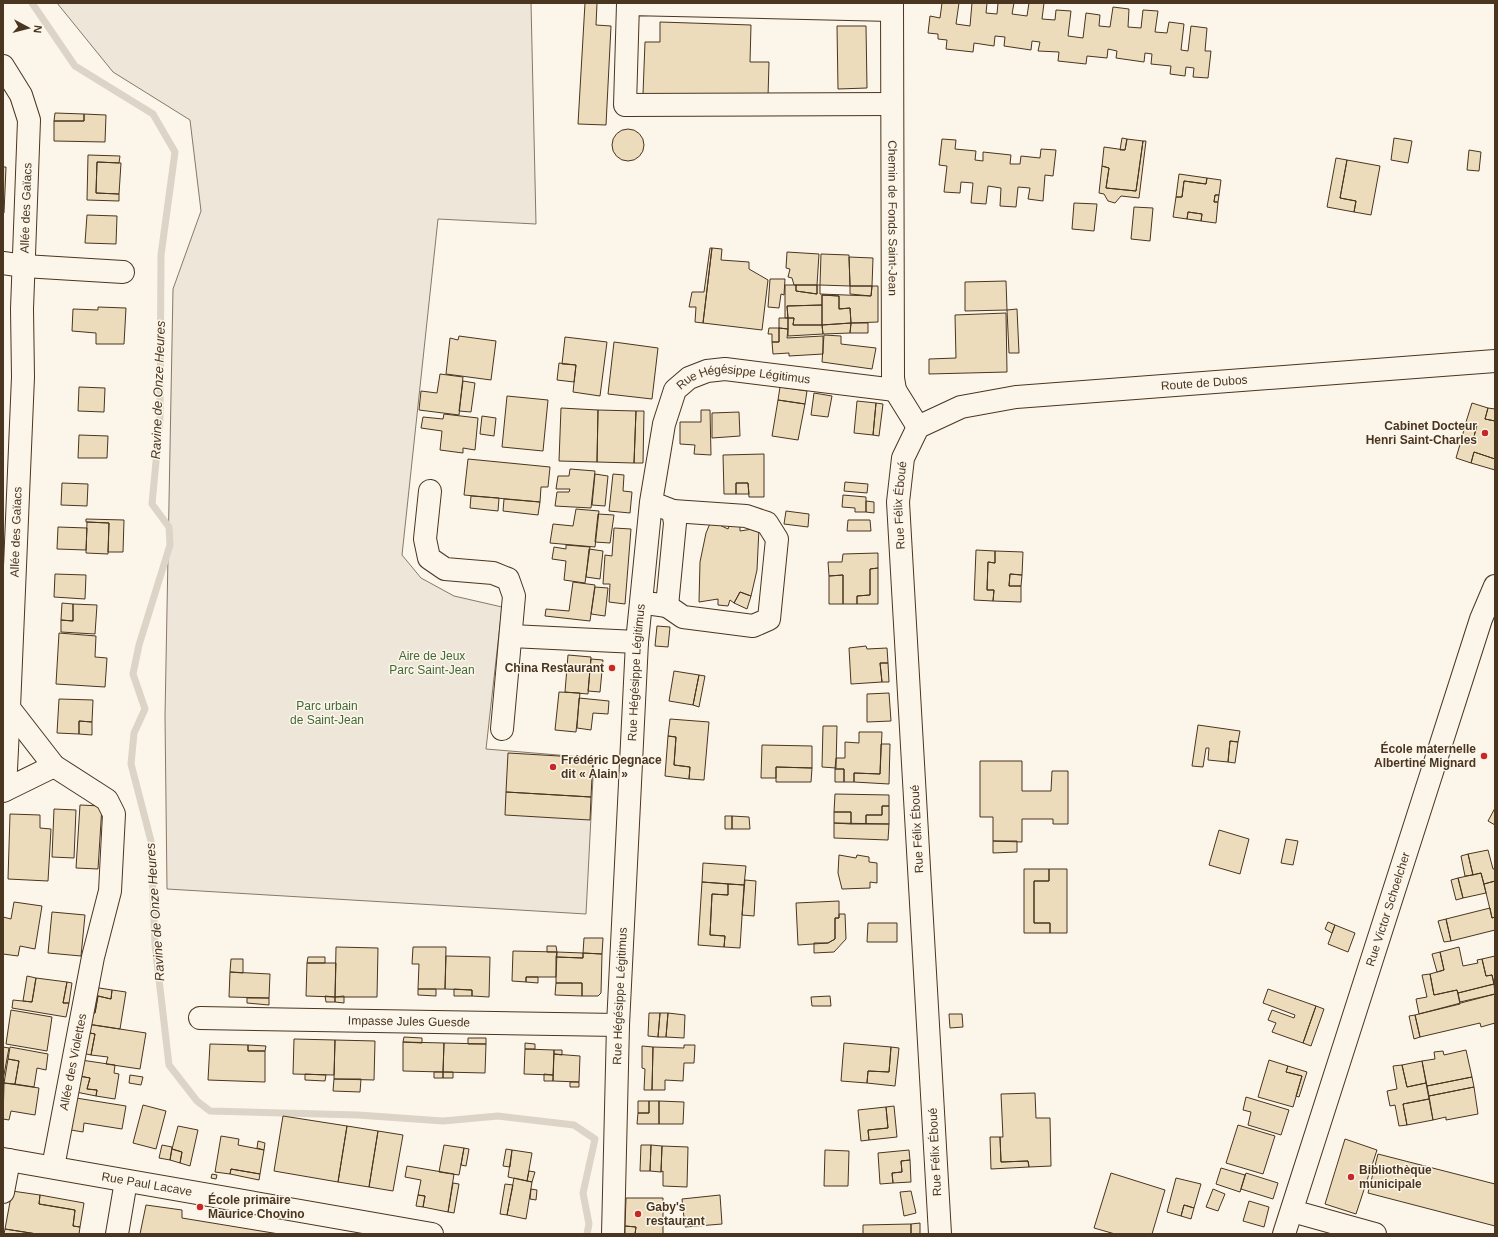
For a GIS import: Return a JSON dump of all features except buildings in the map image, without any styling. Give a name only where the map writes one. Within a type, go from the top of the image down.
[{"type":"street","points":[[892,6],[628,4],[625,104],[892,104]]},
{"type":"street","name":"Chemin de Fonds Saint-Jean","points":[[892,6],[893,378],[895,390],[918,427]]},
{"type":"street","name":"Allée des Gaïacs","points":[[3,66],[21,96],[29,120],[13,264],[22,309],[23,378],[9,531],[9,708],[4,791]]},
{"type":"street","points":[[13,264],[123,272]]},
{"type":"street","name":"Route de Dubos","points":[[918,427],[961,407],[1016,397],[1495,361]]},
{"type":"street","name":"Rue Hégésippe Légitimus","points":[[613,1234],[618,1025],[637,642],[651,502],[664,424],[675,390],[689,378],[707,371],[725,369],[895,390]]},
{"type":"street","name":"Rue Félix Éboué","points":[[918,427],[903,458],[898,502],[940,1234]]},
{"type":"street","points":[[430,491],[425,539],[429,558],[445,569],[493,573],[508,579],[514,596],[502,729]]},
{"type":"street","points":[[641,602],[666,606],[684,617],[753,626],[769,619],[778,539],[767,523],[746,516],[673,511],[651,502]]},
{"type":"street","points":[[666,606],[675,523],[673,511]]},
{"type":"street","name":"Rue Victor Schoelcher","points":[[1284,1234],[1481,619],[1495,586]]},
{"type":"street","points":[[511,636],[637,642]]},
{"type":"street","points":[[4,791],[54,766],[9,708]]},
{"type":"street","name":"Allée des Violettes","points":[[53,1167],[93,957],[110,891],[114,814],[107,800],[54,766]]},
{"type":"street","name":"Impasse Jules Guesde","points":[[200,1018],[618,1025]]},
{"type":"street","points":[[3,1192],[6,1160]]},
{"type":"street","name":"Rue Paul Lacave","points":[[6,1160],[432,1234]]},
{"type":"street","points":[[117,1234],[126,1181]]},
{"type":"street","points":[[1292,1210],[1375,1234]]},
{"type":"green space","name":"Parc urbain de Saint-Jean","points":[[57,3],[531,3],[536,224],[438,219],[402,555],[421,578],[454,596],[502,607],[486,749],[594,758],[586,914],[167,889],[165,716],[173,289],[201,211],[190,120],[113,72]]},
{"type":"waterway","name":"Ravine de Onze Heures","points":[[32,3],[75,66],[153,114],[175,152],[161,255],[160,419],[152,504],[169,527],[170,545],[139,645],[133,674],[145,709],[134,733],[131,764],[151,841],[155,945],[169,1065],[197,1101],[210,1111],[358,1115],[443,1121],[498,1116],[574,1125],[595,1139],[583,1193],[589,1224],[587,1234]]},
{"type":"place","name":"Cabinet Docteur Henri Saint-Charles","points":[[1485,433]]},
{"type":"place","name":"China Restaurant","points":[[612,668]]},
{"type":"place","name":"École maternelle Albertine Mignard","points":[[1484,756]]},
{"type":"place","name":"Frédéric Degnace dit « Alain »","points":[[553,767]]},
{"type":"place","name":"Bibliothèque municipale","points":[[1351,1177]]},
{"type":"place","name":"École primaire Maurice Chovino","points":[[200,1207]]},
{"type":"place","name":"Gaby's restaurant","points":[[638,1214]]},
{"type":"park label","name":"Aire de Jeux Parc Saint-Jean","points":[[432,663]]}]
